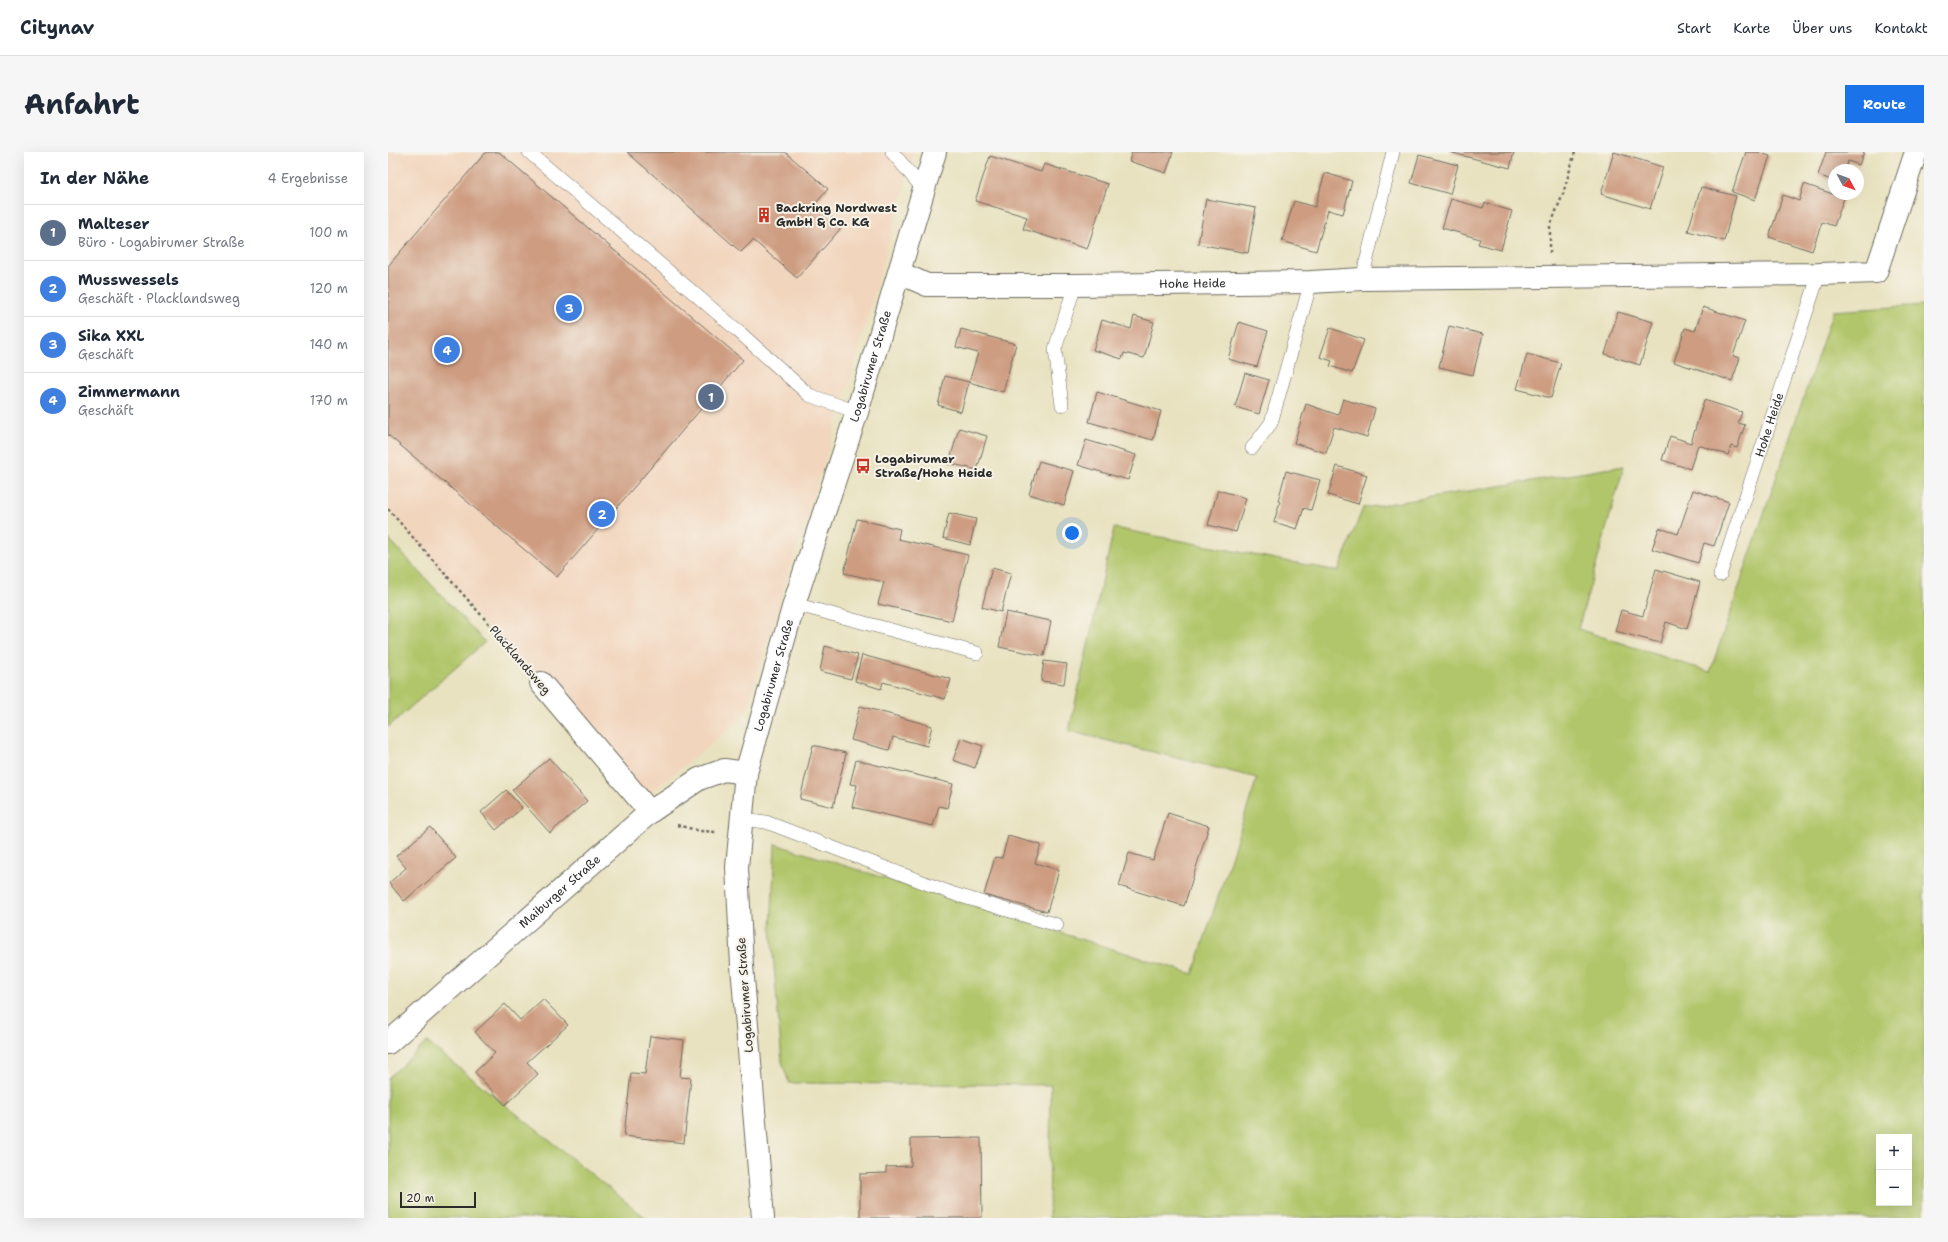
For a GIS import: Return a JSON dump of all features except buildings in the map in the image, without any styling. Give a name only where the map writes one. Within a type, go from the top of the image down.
[{"type":"street","name":"Logabirumer Straße","points":[[763,1218],[742,966],[737,867],[746,773],[794,604],[857,412],[935,152]]},
{"type":"street","name":"Hohe Heide","points":[[900,272],[927,285],[1075,285],[1311,282],[1362,279],[1819,274],[1876,272],[1916,152]]},
{"type":"street","name":"Placklandsweg","points":[[541,683],[650,812]]},
{"type":"street","name":"Maiburger Straße","points":[[388,1043],[650,812],[699,779],[724,770],[746,773]]},
{"type":"lane","points":[[529,152],[737,330],[809,395],[857,412]]},
{"type":"lane","points":[[892,152],[924,190]]},
{"type":"lane","points":[[1362,279],[1394,152]]},
{"type":"lane","name":"Hohe Heide","points":[[1720,575],[1819,274]]},
{"type":"lane","points":[[1252,448],[1271,423],[1311,282]]},
{"type":"lane","points":[[1062,405],[1055,349],[1075,285]]},
{"type":"lane","points":[[794,604],[977,654]]},
{"type":"lane","points":[[741,819],[766,822],[954,894],[1057,925]]},
{"type":"path","points":[[1555,277],[1550,262],[1550,226],[1563,194],[1576,152]]},
{"type":"path","name":"Placklandsweg","points":[[388,509],[541,683]]},
{"type":"shaded area","points":[[388,152],[914,152],[851,376],[744,717],[634,806],[388,507]]},
{"type":"green space","points":[[1924,305],[1924,1218],[1049,1218],[1051,1085],[789,1083],[782,1062],[771,930],[775,844],[1193,974],[1257,778],[1069,731],[1114,528],[1338,571],[1363,508],[1624,466],[1578,629],[1710,672],[1833,311]]},
{"type":"green space","points":[[388,538],[485,642],[388,727]]},
{"type":"green space","points":[[427,1042],[646,1218],[388,1218],[388,1078]]},
{"type":"place","name":"Backring Nordwest GmbH & Co. KG","points":[[764,215]]},
{"type":"place","name":"Sika XXL","points":[[569,308]]},
{"type":"place","name":"Zimmermann","points":[[447,350]]},
{"type":"place","name":"Malteser","points":[[711,397]]},
{"type":"place","name":"Logabirumer Straße/Hohe Heide","points":[[863,466]]},
{"type":"place","name":"Musswessels","points":[[602,514]]}]
